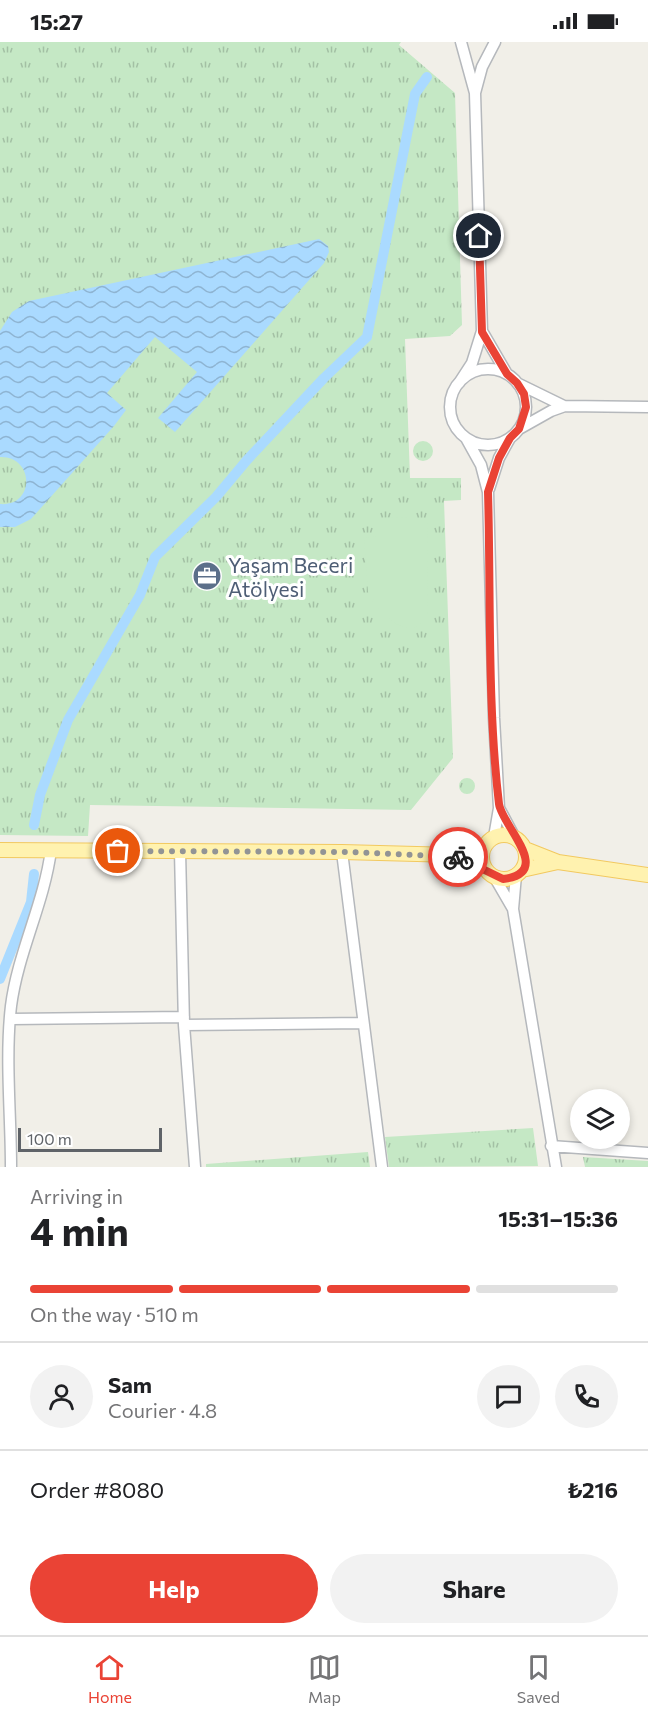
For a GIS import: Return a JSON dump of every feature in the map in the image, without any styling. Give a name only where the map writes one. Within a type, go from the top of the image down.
[{"type":"main road","points":[[490,873],[482,854],[484,847],[494,837],[509,836],[520,844],[558,862],[648,875]]},
{"type":"main road","points":[[519,873],[526,856],[520,844]]},
{"type":"main road","points":[[0,850],[453,855],[484,847]]},
{"type":"main road","points":[[453,855],[503,879],[558,862]]},
{"type":"street","points":[[461,42],[475,93],[482,332],[472,363],[453,394],[450,407],[452,419],[481,465],[488,492],[494,718],[499,807],[494,837]]},
{"type":"street","points":[[475,93],[482,67],[495,42]]},
{"type":"street","points":[[482,332],[507,374],[517,383],[565,406]]},
{"type":"street","points":[[459,383],[469,374],[481,370],[495,370],[507,374]]},
{"type":"street","points":[[517,383],[524,394],[526,407],[519,429]]},
{"type":"street","points":[[488,492],[499,458],[510,438],[519,429],[550,411],[565,406],[648,407]]},
{"type":"street","points":[[466,438],[488,445],[510,438]]},
{"type":"street","points":[[499,807],[520,844]]},
{"type":"street","points":[[11,1167],[11,1008],[19,966],[48,873],[51,850]]},
{"type":"street","points":[[180,851],[184,1021],[195,1167]]},
{"type":"street","points":[[342,852],[382,1167]]},
{"type":"street","points":[[490,873],[513,909]]},
{"type":"street","points":[[519,873],[513,909],[556,1167]]},
{"type":"street","points":[[12,1019],[363,1023]]},
{"type":"street","points":[[551,1146],[648,1153]]},
{"type":"green space","points":[[0,42],[401,42],[399,45],[455,93],[462,325],[450,336],[405,339],[410,478],[461,478],[461,500],[444,501],[453,758],[411,810],[90,805],[88,836],[0,835]]},
{"type":"green space","points":[[423,441],[430,444],[433,451],[430,458],[423,461],[416,458],[413,451],[416,444]]},
{"type":"green space","points":[[411,517],[411,522],[427,522],[428,615],[421,623],[407,628],[392,621],[372,602],[374,599],[368,592],[364,538],[378,536],[378,518]]},
{"type":"green space","points":[[464,778],[470,778],[475,786],[473,792],[464,794],[459,789],[459,783]]},
{"type":"green space","points":[[533,1128],[538,1166],[389,1167],[385,1137]]},
{"type":"green space","points":[[368,1152],[370,1167],[206,1167],[206,1164]]},
{"type":"green space","points":[[583,1157],[648,1161],[648,1167],[585,1167]]},
{"type":"water","points":[[319,239],[328,246],[329,252],[324,263],[175,432],[158,418],[197,372],[155,337],[107,393],[126,410],[114,426],[31,519],[15,527],[0,527],[0,504],[11,503],[20,498],[25,490],[26,481],[25,472],[20,464],[0,457],[0,331],[12,312],[29,301]]},
{"type":"waterway","points":[[34,825],[40,795],[68,720],[140,595],[155,557],[216,497],[247,460],[324,378],[367,337],[415,94],[427,77]]},
{"type":"waterway","points":[[0,979],[31,902],[34,874]]},
{"type":"way so far","points":[[118,851],[351,852],[458,857]]},
{"type":"place","name":"Yaşam Beceri Atölyesi","points":[[207,576]]},
{"type":"route","points":[[458,857],[485,868],[495,878],[510,879],[522,870],[526,856],[525,849],[515,838],[499,807],[494,718],[488,492],[499,458],[510,438],[519,429],[526,407],[524,394],[507,374],[482,332],[479,236]]}]
